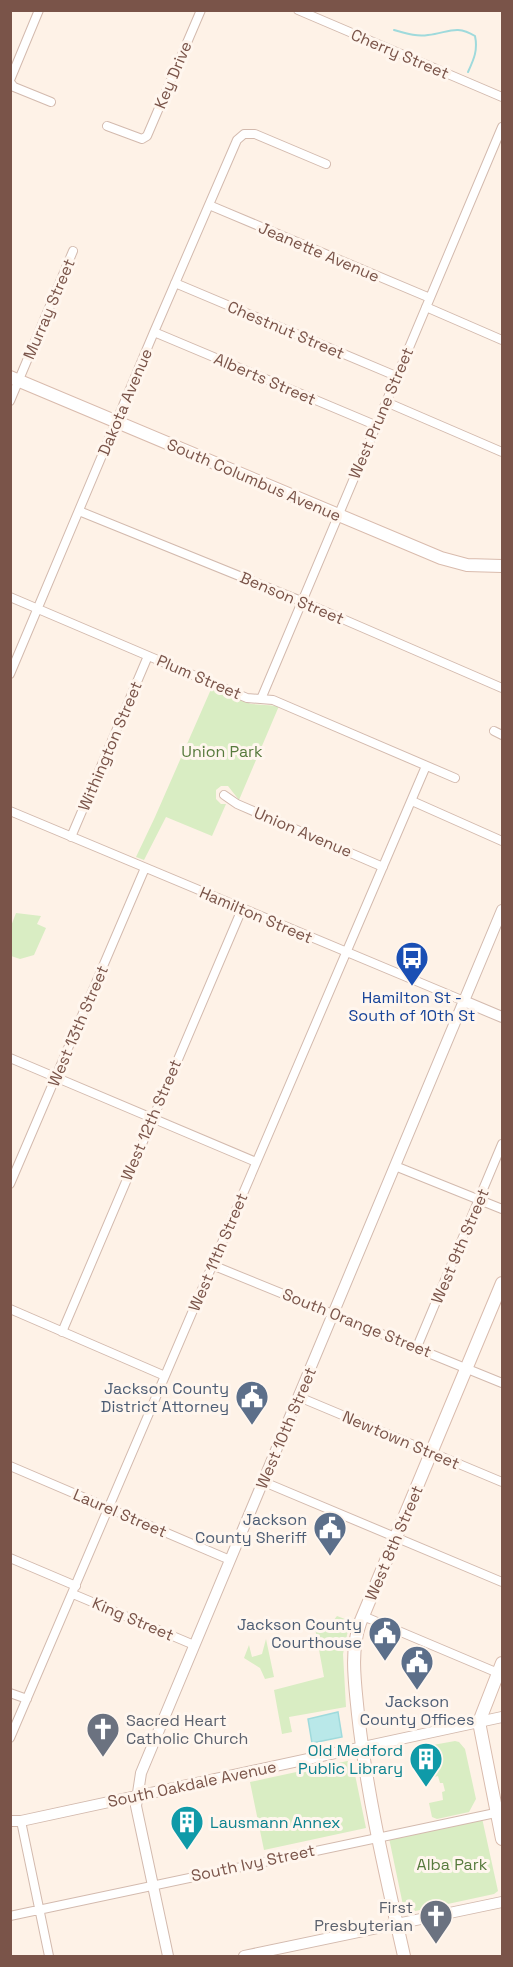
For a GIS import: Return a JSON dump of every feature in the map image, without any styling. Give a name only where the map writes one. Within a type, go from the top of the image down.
[{"type":"main road","name":"South Columbus Avenue","points":[[15,379],[455,562],[478,566],[502,566]]},
{"type":"main road","name":"West 8th Street","points":[[404,1956],[378,1836],[362,1747],[354,1669],[357,1633],[502,1286]]},
{"type":"main road","points":[[500,1668],[479,1722],[500,1812],[502,1839]]},
{"type":"street","points":[[39,10],[11,82],[51,102]]},
{"type":"street","name":"Key Drive","points":[[107,126],[145,139],[201,10]]},
{"type":"street","name":"Cherry Street","points":[[298,10],[502,97]]},
{"type":"street","name":"West Prune Street","points":[[261,699],[502,127]]},
{"type":"street","name":"Dakota Avenue","points":[[10,674],[237,140],[244,134],[255,134],[326,164]]},
{"type":"street","name":"Jeanette Avenue","points":[[209,206],[430,298]]},
{"type":"street","name":"Murray Street","points":[[10,401],[15,379],[73,251]]},
{"type":"street","name":"Chestnut Street","points":[[175,283],[396,376]]},
{"type":"street","points":[[426,308],[502,340]]},
{"type":"street","name":"Alberts Street","points":[[154,332],[375,424]]},
{"type":"street","points":[[386,402],[502,452]]},
{"type":"street","name":"Benson Street","points":[[79,511],[301,601],[502,688]]},
{"type":"street","name":"Plum Street","points":[[10,597],[247,698],[273,700],[455,778]]},
{"type":"street","name":"Withington Street","points":[[71,837],[148,656]]},
{"type":"street","name":"West 11th Street","points":[[10,1738],[426,766]]},
{"type":"street","name":"Union Avenue","points":[[224,795],[237,804],[383,867]]},
{"type":"street","points":[[412,801],[502,841]]},
{"type":"street","name":"Hamilton Street","points":[[10,811],[502,1017]]},
{"type":"street","name":"West 13th Street","points":[[10,1184],[145,868]]},
{"type":"street","name":"West 12th Street","points":[[62,1332],[242,909]]},
{"type":"street","name":"West 10th Street","points":[[168,1956],[136,1806],[141,1773],[502,910]]},
{"type":"street","points":[[10,1058],[256,1162]]},
{"type":"street","name":"West 9th Street","points":[[417,1347],[502,1144]]},
{"type":"street","points":[[396,1166],[502,1209]]},
{"type":"street","name":"South Orange Street","points":[[212,1265],[502,1383]]},
{"type":"street","points":[[10,1309],[165,1376]]},
{"type":"street","name":"Newtown Street","points":[[299,1397],[502,1482]]},
{"type":"street","name":"Laurel Street","points":[[10,1466],[230,1560]]},
{"type":"street","points":[[264,1482],[502,1582]]},
{"type":"street","name":"King Street","points":[[10,1558],[194,1645]]},
{"type":"street","points":[[363,1616],[500,1668]]},
{"type":"street","points":[[10,1693],[27,1700]]},
{"type":"street","name":"South Oakdale Avenue","points":[[14,1822],[502,1717]]},
{"type":"street","name":"South Ivy Street","points":[[10,1916],[378,1836],[500,1812]]},
{"type":"street","points":[[14,1822],[39,1910],[49,1956]]},
{"type":"street","points":[[244,1956],[286,1952],[397,1924],[502,1902]]},
{"type":"green space","name":"Union Park","points":[[212,687],[251,704],[279,706],[239,800],[228,786],[221,786],[216,790],[216,799],[221,804],[226,804],[212,836],[166,817],[144,860],[136,857],[155,817]]},
{"type":"green space","points":[[16,913],[41,916],[37,924],[46,928],[34,955],[20,959],[11,956],[11,926]]},
{"type":"green space","points":[[337,1616],[350,1621],[343,1654],[346,1707],[289,1717],[292,1732],[282,1734],[274,1690],[324,1677],[315,1628],[330,1625]]},
{"type":"green space","points":[[266,1639],[274,1677],[265,1679],[260,1668],[244,1658],[249,1645],[252,1657],[262,1654]]},
{"type":"green space","points":[[455,1741],[465,1749],[476,1799],[469,1812],[437,1819],[432,1817],[429,1803],[443,1800],[442,1792],[445,1791],[443,1783],[440,1783],[438,1776],[425,1779],[416,1748]]},
{"type":"green space","points":[[352,1760],[366,1828],[264,1850],[250,1782]]},
{"type":"green space","name":"Alba Park","points":[[482,1818],[498,1891],[494,1894],[406,1913],[389,1838]]},
{"type":"water","points":[[338,1712],[342,1737],[312,1743],[308,1719]]},
{"type":"waterway","points":[[394,30],[424,35],[452,30],[468,32],[475,36],[476,46],[468,72]]},
{"type":"place","name":"Hamilton St - South of 10th St","points":[[412,987]]},
{"type":"place","name":"Jackson County District Attorney","points":[[252,1426]]},
{"type":"place","name":"Jackson County Sheriff","points":[[330,1557]]},
{"type":"place","name":"Jackson County Courthouse","points":[[385,1662]]},
{"type":"place","name":"Jackson County Offices","points":[[417,1691]]},
{"type":"place","name":"Sacred Heart Catholic Church","points":[[103,1758]]},
{"type":"place","name":"Old Medford Public Library","points":[[426,1788]]},
{"type":"place","name":"Lausmann Annex","points":[[187,1851]]},
{"type":"place","name":"First Presbyterian","points":[[436,1945]]}]
